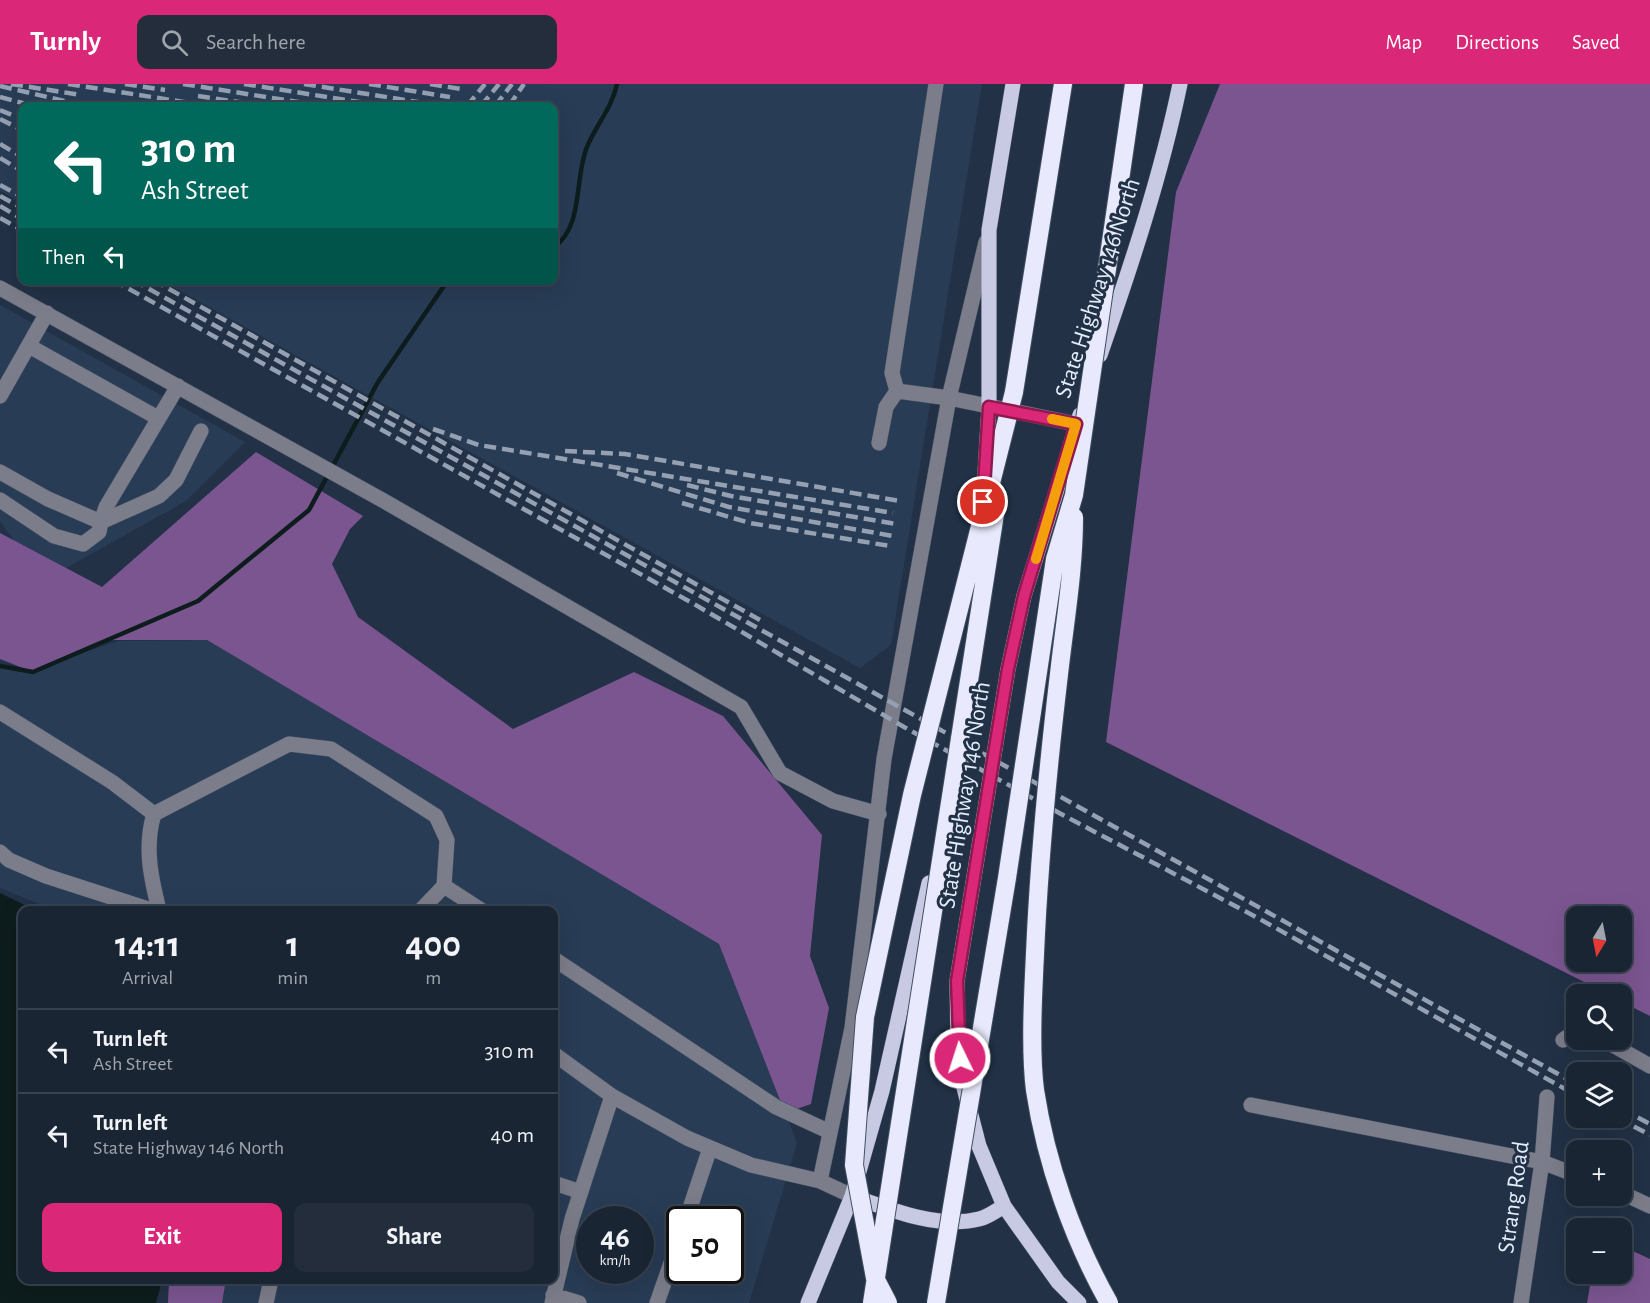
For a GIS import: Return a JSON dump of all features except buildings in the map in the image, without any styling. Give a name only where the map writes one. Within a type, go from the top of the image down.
[{"type":"highway","points":[[872,1303],[1063,84]]},
{"type":"highway","points":[[936,1303],[1007,878],[1055,559],[1074,495],[1134,84]]},
{"type":"highway","points":[[888,1303],[874,1278],[854,1165],[865,1017],[912,795],[1014,392]]},
{"type":"highway","points":[[1074,495],[1074,565],[1059,673],[1038,885],[1033,989],[1035,1089],[1058,1184],[1090,1269],[1109,1303]]},
{"type":"main road","name":"State Highway 146 North","points":[[808,1303],[852,1196],[882,1090],[909,979],[974,645],[989,407],[989,230],[1013,84]]},
{"type":"main road","name":"State Highway 146 North","points":[[1079,1303],[1058,1282],[1004,1206],[979,1146],[962,1080],[957,981],[1008,669],[1024,596],[1076,424],[1134,257],[1170,134],[1180,84]]},
{"type":"main road","points":[[852,1196],[905,1215],[952,1220],[980,1219],[1004,1206]]},
{"type":"street","points":[[897,391],[892,373],[893,363],[936,84]]},
{"type":"street","name":"State Highway 146 North","points":[[820,1181],[852,1028],[884,759],[949,398],[989,230]]},
{"type":"street","points":[[0,288],[384,501],[741,708],[780,773],[833,801],[879,814]]},
{"type":"street","points":[[0,396],[47,313]]},
{"type":"street","points":[[29,346],[158,418]]},
{"type":"street","points":[[0,501],[54,536],[73,543],[83,544],[92,540],[99,532],[106,507],[178,386]]},
{"type":"street","points":[[897,391],[949,398],[1076,424]]},
{"type":"street","points":[[879,443],[886,407],[897,391]]},
{"type":"street","points":[[0,472],[48,499],[101,522],[159,496],[168,488],[176,480],[201,431]]},
{"type":"street","points":[[0,712],[112,783],[154,814]]},
{"type":"street","points":[[158,906],[149,871],[149,831],[154,814],[289,744],[331,749],[436,816],[447,840],[444,886],[425,906]]},
{"type":"street","points":[[0,852],[9,860],[46,876],[140,906]]},
{"type":"street","points":[[444,886],[475,906]]},
{"type":"street","points":[[558,962],[777,1107],[830,1132]]},
{"type":"street","points":[[1622,1050],[1650,1066]]},
{"type":"street","points":[[558,1057],[612,1096],[687,1138],[751,1165],[820,1181],[852,1196]]},
{"type":"street","points":[[558,1280],[581,1192],[612,1096]]},
{"type":"street","name":"Strang Road","points":[[1521,1303],[1542,1162],[1547,1097]]},
{"type":"street","points":[[1251,1105],[1542,1162],[1566,1171]]},
{"type":"street","points":[[691,1206],[710,1148]]},
{"type":"street","points":[[558,1184],[581,1192]]},
{"type":"street","points":[[1632,1198],[1650,1206]]},
{"type":"street","points":[[657,1303],[666,1277]]},
{"type":"street","points":[[266,1303],[270,1284]]},
{"type":"street","points":[[557,1284],[553,1299],[579,1303]]},
{"type":"shaded area","points":[[0,84],[982,84],[891,645],[860,668],[169,285],[558,285],[558,102],[18,102],[18,201],[0,191]]},
{"type":"shaded area","points":[[1220,84],[1650,84],[1650,1016],[1632,1007],[1632,984],[1588,984],[1106,742],[1176,192]]},
{"type":"shaded area","points":[[0,305],[245,442],[186,501],[66,568],[14,541],[0,521]]},
{"type":"shaded area","points":[[256,452],[363,516],[350,529],[332,564],[358,617],[513,729],[634,672],[723,716],[822,835],[810,956],[829,1008],[811,1104],[785,1113],[719,944],[207,640],[110,640],[33,672],[0,659],[0,533],[102,587]]},
{"type":"shaded area","points":[[207,640],[719,944],[797,1143],[749,1303],[222,1303],[225,1284],[558,1284],[558,906],[44,906],[0,888],[0,667],[28,672],[118,641]]},
{"type":"shaded area","points":[[0,893],[27,906],[18,906],[18,1284],[161,1284],[156,1303],[0,1303]]},
{"type":"shaded area","points":[[1632,1251],[1650,1259],[1650,1303],[1587,1303],[1590,1284],[1632,1284]]},
{"type":"shaded area","points":[[169,1284],[225,1284],[222,1303],[168,1303]]},
{"type":"waterway","points":[[558,243],[570,227],[574,214],[587,147],[615,93],[617,84]]},
{"type":"waterway","points":[[0,666],[33,672],[198,601],[309,510],[378,382],[445,285]]},
{"type":"railway","points":[[11,84],[81,95]]},
{"type":"railway","points":[[68,84],[184,102]]},
{"type":"railway","points":[[125,84],[165,90]]},
{"type":"railway","points":[[183,84],[298,102]]},
{"type":"railway","points":[[244,84],[359,102]]},
{"type":"railway","points":[[304,84],[418,102]]},
{"type":"railway","points":[[369,84],[450,97]]},
{"type":"railway","points":[[430,84],[461,89]]},
{"type":"railway","points":[[470,102],[485,84]]},
{"type":"railway","points":[[484,102],[499,84]]},
{"type":"railway","points":[[498,102],[512,84]]},
{"type":"railway","points":[[512,102],[524,84]]},
{"type":"railway","points":[[0,86],[69,102]]},
{"type":"railway","points":[[198,96],[239,102]]},
{"type":"railway","points":[[0,97],[19,102]]},
{"type":"railway","points":[[0,110],[18,117]]},
{"type":"railway","points":[[0,119],[18,128]]},
{"type":"railway","points":[[0,144],[18,155]]},
{"type":"railway","points":[[0,158],[18,169]]},
{"type":"railway","points":[[0,185],[18,195]]},
{"type":"railway","points":[[0,196],[18,206]]},
{"type":"railway","points":[[0,206],[18,217]]},
{"type":"railway","points":[[0,218],[18,228]]},
{"type":"railway","points":[[122,285],[694,604],[904,727],[1061,814],[1256,917],[1566,1089]]},
{"type":"railway","points":[[142,285],[1566,1078]]},
{"type":"railway","points":[[162,285],[760,620]]},
{"type":"railway","points":[[433,429],[479,445],[893,513]]},
{"type":"railway","points":[[565,451],[625,454],[900,501]]},
{"type":"railway","points":[[617,473],[729,507],[893,536]]},
{"type":"railway","points":[[687,485],[731,496],[896,524]]},
{"type":"railway","points":[[682,503],[750,523],[890,546]]},
{"type":"railway","points":[[1632,1114],[1650,1124]]},
{"type":"railway","points":[[1632,1125],[1650,1135]]},
{"type":"slow traffic","points":[[1036,559],[1076,424],[1052,419]]},
{"type":"route","points":[[960,1058],[957,981],[1008,669],[1024,596],[1046,530],[1076,424],[989,407],[983,502]]}]
